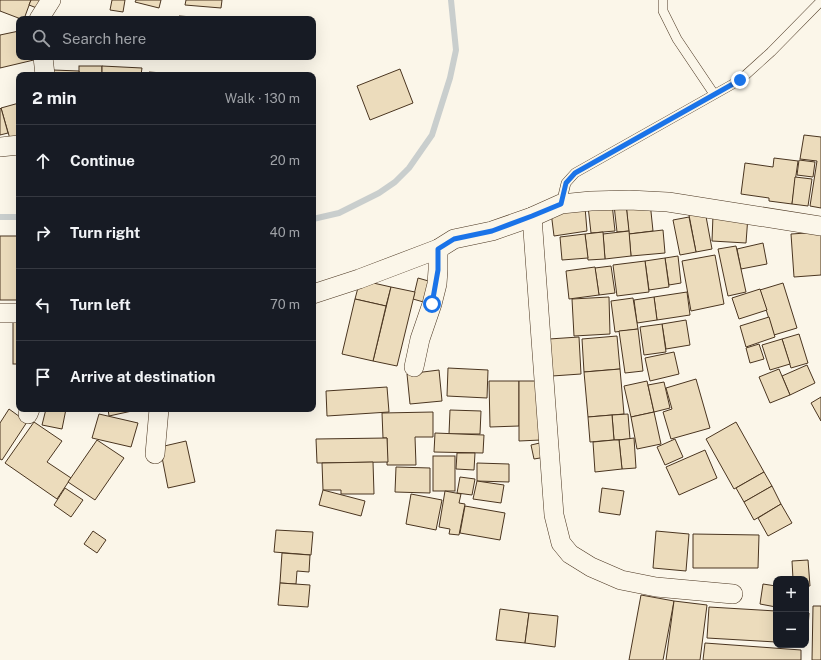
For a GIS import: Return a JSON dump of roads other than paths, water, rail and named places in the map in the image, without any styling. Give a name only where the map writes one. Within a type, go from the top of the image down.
[{"type":"street","points":[[41,16],[51,0]]},
{"type":"street","points":[[43,60],[45,72]]},
{"type":"street","points":[[0,147],[16,145]]},
{"type":"street","points":[[316,293],[359,279],[438,249],[454,239],[492,231],[561,204],[591,201],[629,200],[668,202],[821,226]]},
{"type":"street","points":[[532,216],[554,515],[561,543],[570,554],[591,567],[621,580],[656,587],[732,594]]},
{"type":"street","points":[[414,367],[420,340],[435,290],[438,270],[438,249]]},
{"type":"street","points":[[0,313],[16,313]]},
{"type":"street","points":[[155,454],[159,412]]},
{"type":"lane","points":[[663,0],[663,11],[677,38],[714,94]]},
{"type":"lane","points":[[561,204],[566,183],[575,173],[740,80],[771,52],[821,1]]},
{"type":"waterway","points":[[316,218],[339,213],[379,193],[395,182],[409,168],[432,135],[450,78],[456,50],[451,0]]},
{"type":"waterway","points":[[0,217],[16,217]]}]
